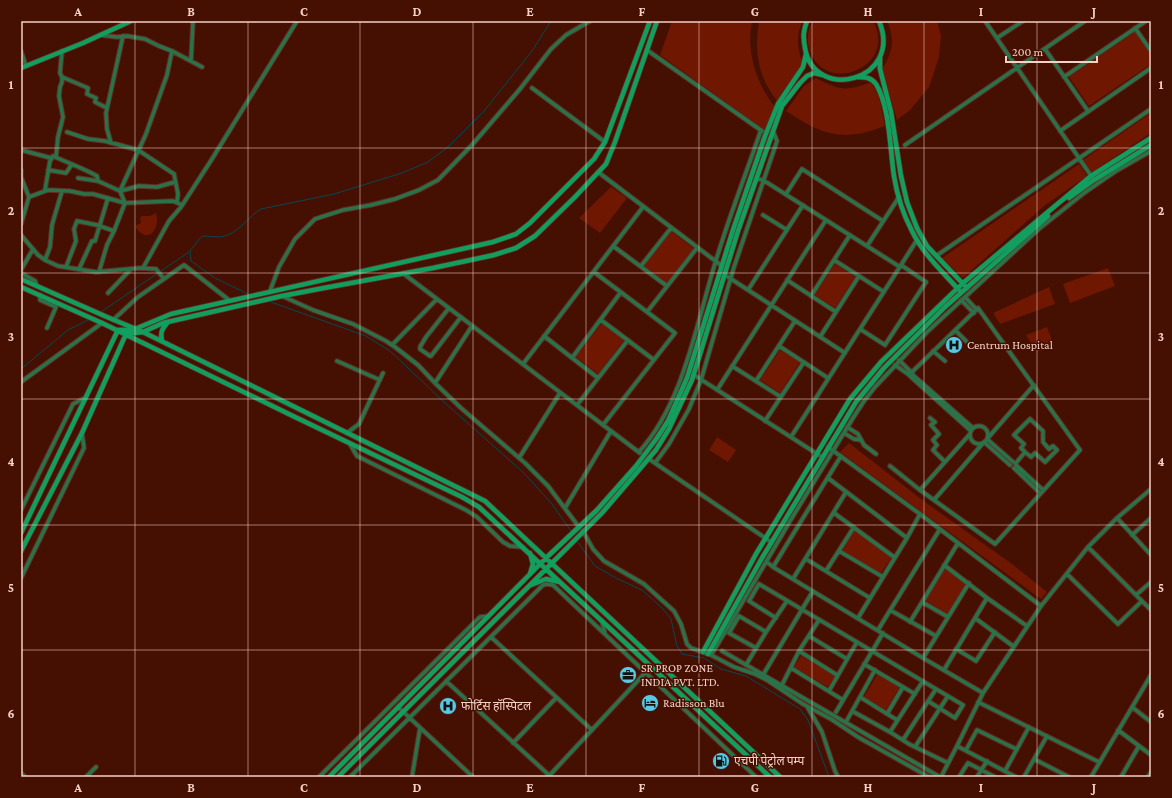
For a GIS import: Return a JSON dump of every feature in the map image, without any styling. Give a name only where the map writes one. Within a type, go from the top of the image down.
[{"type":"street","points":[[21,51],[22,66],[62,51],[131,21]]},
{"type":"street","points":[[191,61],[193,21]]},
{"type":"street","points":[[143,268],[169,221],[182,204],[262,80],[297,21]]},
{"type":"street","points":[[269,291],[279,267],[295,239],[316,219],[343,210],[395,199],[419,190],[438,180],[520,89],[551,49],[566,35],[590,21]]},
{"type":"street","points":[[118,330],[135,328],[171,314],[237,298],[493,242],[516,234],[530,223],[567,187],[594,159],[605,142],[650,21]]},
{"type":"street","points":[[126,334],[143,332],[168,322],[248,304],[433,268],[494,255],[516,248],[535,236],[606,164],[657,21]]},
{"type":"street","points":[[807,21],[802,36],[806,54],[813,66],[823,74]]},
{"type":"street","points":[[879,21],[883,30],[884,42],[880,58],[880,69],[891,112],[900,176],[907,202],[927,246],[967,288]]},
{"type":"street","points":[[985,21],[1092,178]]},
{"type":"street","points":[[997,38],[1023,21]]},
{"type":"street","points":[[905,145],[1085,21]]},
{"type":"street","points":[[1064,77],[1146,21]]},
{"type":"street","points":[[1135,28],[1151,51]]},
{"type":"street","points":[[100,35],[145,38],[202,67]]},
{"type":"street","points":[[111,143],[106,123],[107,108],[123,36]]},
{"type":"street","points":[[1044,49],[1088,111]]},
{"type":"street","points":[[647,50],[766,134]]},
{"type":"street","points":[[56,157],[58,137],[63,117],[59,96],[62,77],[60,73],[62,51]]},
{"type":"street","points":[[120,190],[130,172],[146,134],[167,75],[172,51]]},
{"type":"street","points":[[329,777],[546,558],[598,510],[644,456],[657,438],[668,421],[687,378],[733,230],[766,134],[778,104],[803,67],[806,54]]},
{"type":"street","points":[[338,777],[602,513],[656,450],[669,429],[694,375],[738,231],[758,179],[782,106],[800,82],[807,76],[814,73],[823,74],[836,79],[849,79],[864,74],[880,58]]},
{"type":"street","points":[[1060,131],[1151,68]]},
{"type":"street","points":[[62,77],[88,88],[87,94],[96,98],[95,102],[107,108]]},
{"type":"street","points":[[857,77],[871,79],[875,83],[880,94],[886,114],[894,178],[911,231],[921,248],[958,288],[975,311]]},
{"type":"street","points":[[532,88],[605,142]]},
{"type":"street","points":[[936,256],[1151,109]]},
{"type":"street","points":[[639,452],[654,433],[675,394],[694,339],[716,262],[761,130]]},
{"type":"street","points":[[655,463],[669,444],[689,409],[701,380],[731,279],[777,141],[773,131]]},
{"type":"street","points":[[66,132],[88,139],[138,150],[174,174],[178,194],[176,202]]},
{"type":"street","points":[[710,654],[725,632],[847,427],[864,401],[895,364],[961,300],[967,288],[1062,202],[1092,178],[1151,138]]},
{"type":"street","points":[[710,654],[771,542],[828,447],[856,402],[884,368],[963,294],[1063,209],[1115,169],[1151,144]]},
{"type":"street","points":[[1144,149],[1151,150]]},
{"type":"street","points":[[21,150],[51,158],[53,156],[56,157],[97,176],[98,181]]},
{"type":"street","points":[[703,652],[766,539],[850,399],[881,362],[963,283],[1092,178],[1115,169],[1151,150]]},
{"type":"street","points":[[45,190],[51,158]]},
{"type":"street","points":[[48,170],[66,174],[72,164]]},
{"type":"street","points":[[21,170],[21,177],[29,197],[21,224]]},
{"type":"street","points":[[786,194],[802,170],[883,221]]},
{"type":"street","points":[[598,172],[722,266]]},
{"type":"street","points":[[78,178],[98,181],[120,190],[139,186],[157,187],[175,182]]},
{"type":"street","points":[[758,179],[763,180],[786,194],[926,282],[885,344],[860,329]]},
{"type":"street","points":[[29,197],[45,190],[94,194],[125,203],[173,201],[182,204]]},
{"type":"street","points":[[99,272],[107,245],[125,203],[120,190]]},
{"type":"street","points":[[45,260],[50,247],[52,224],[62,191]]},
{"type":"street","points":[[867,246],[899,197]]},
{"type":"street","points":[[79,269],[92,241],[95,240],[108,198]]},
{"type":"street","points":[[748,290],[803,205]]},
{"type":"street","points":[[523,364],[643,207]]},
{"type":"street","points":[[763,215],[787,230]]},
{"type":"street","points":[[717,390],[826,220]]},
{"type":"street","points":[[66,267],[76,241],[74,229],[77,221],[99,225],[114,231]]},
{"type":"street","points":[[641,266],[671,228]]},
{"type":"street","points":[[21,235],[38,255],[58,266],[99,272],[143,268],[156,269],[164,279]]},
{"type":"street","points":[[811,296],[850,235]]},
{"type":"street","points":[[791,437],[917,240]]},
{"type":"street","points":[[613,246],[667,286]]},
{"type":"street","points":[[647,312],[697,248]]},
{"type":"street","points":[[21,270],[33,249]]},
{"type":"street","points":[[834,260],[884,292]]},
{"type":"street","points":[[113,320],[138,297],[184,265],[229,300]]},
{"type":"street","points":[[108,293],[131,269]]},
{"type":"street","points":[[594,272],[675,333],[603,425]]},
{"type":"street","points":[[21,274],[35,281],[37,286]]},
{"type":"street","points":[[404,274],[644,456]]},
{"type":"street","points":[[725,275],[845,353]]},
{"type":"street","points":[[820,337],[859,276]]},
{"type":"street","points":[[21,279],[106,317],[135,328],[485,501],[780,777]]},
{"type":"street","points":[[788,280],[836,312]]},
{"type":"street","points":[[21,287],[118,330],[479,506],[770,777]]},
{"type":"street","points":[[572,358],[621,292]]},
{"type":"street","points":[[40,295],[40,300],[56,307],[47,328]]},
{"type":"street","points":[[280,297],[353,324],[392,345],[418,365],[435,383],[548,486],[578,528]]},
{"type":"street","points":[[392,345],[437,299]]},
{"type":"street","points":[[961,300],[975,311]]},
{"type":"street","points":[[449,308],[426,337],[420,347],[422,350],[431,356],[461,317]]},
{"type":"street","points":[[890,466],[920,490],[995,544],[1080,450],[978,308],[933,350],[911,374]]},
{"type":"street","points":[[601,320],[654,360]]},
{"type":"street","points":[[756,381],[795,321]]},
{"type":"street","points":[[21,382],[100,322]]},
{"type":"street","points":[[162,341],[162,328],[168,322]]},
{"type":"street","points":[[435,383],[472,326]]},
{"type":"street","points":[[21,533],[118,330]]},
{"type":"street","points":[[955,330],[966,341]]},
{"type":"street","points":[[21,551],[82,433],[126,334]]},
{"type":"street","points":[[544,336],[598,378]]},
{"type":"street","points":[[577,405],[628,340]]},
{"type":"street","points":[[779,346],[828,378]]},
{"type":"street","points":[[933,350],[945,361]]},
{"type":"street","points":[[899,360],[911,374],[972,431],[973,442],[978,444],[984,442]]},
{"type":"street","points":[[337,361],[380,380]]},
{"type":"street","points":[[765,421],[804,362]]},
{"type":"street","points":[[895,364],[911,374]]},
{"type":"street","points":[[732,366],[781,397]]},
{"type":"street","points":[[347,433],[359,424],[383,373]]},
{"type":"street","points":[[694,375],[822,457]]},
{"type":"street","points":[[934,500],[1034,386]]},
{"type":"street","points":[[519,458],[560,393]]},
{"type":"street","points":[[21,510],[73,404],[85,398]]},
{"type":"street","points":[[930,418],[935,422],[931,425],[939,434],[933,440],[937,445],[933,450],[945,462]]},
{"type":"street","points":[[1030,419],[1043,431],[1043,442],[1050,449],[1053,446],[1057,450],[1045,462],[1036,453],[1031,458],[1025,452],[1020,448],[1024,444],[1014,435],[1030,419]]},
{"type":"street","points":[[920,490],[972,431],[979,426],[984,428],[988,433],[987,439]]},
{"type":"street","points":[[847,427],[858,434],[864,445],[876,454]]},
{"type":"street","points":[[565,508],[611,431]]},
{"type":"street","points":[[21,578],[84,448],[82,433]]},
{"type":"street","points":[[844,433],[854,439],[861,440]]},
{"type":"street","points":[[987,439],[1042,492]]},
{"type":"street","points":[[984,442],[1014,465]]},
{"type":"street","points":[[350,444],[356,456],[466,510],[503,542],[510,546],[524,547]]},
{"type":"street","points":[[828,447],[920,514],[1041,606]]},
{"type":"street","points":[[1014,465],[1025,452]]},
{"type":"street","points":[[773,568],[841,456]]},
{"type":"street","points":[[649,459],[771,542]]},
{"type":"street","points":[[828,478],[907,538]]},
{"type":"street","points":[[722,651],[940,777],[983,693],[1041,606],[1088,547],[1151,489]]},
{"type":"street","points":[[793,580],[846,492]]},
{"type":"street","points":[[834,513],[894,557]]},
{"type":"street","points":[[858,618],[920,514]]},
{"type":"street","points":[[1118,518],[1151,555]]},
{"type":"street","points":[[1132,535],[1150,520]]},
{"type":"street","points":[[826,571],[854,527]]},
{"type":"street","points":[[878,630],[940,529]]},
{"type":"street","points":[[582,533],[593,549],[604,561],[644,584],[664,601],[678,618],[687,644],[691,648],[710,654],[734,667],[767,680],[807,707],[831,719],[858,737],[929,777]]},
{"type":"street","points":[[910,622],[958,543]]},
{"type":"street","points":[[1088,547],[1151,610]]},
{"type":"street","points":[[839,551],[883,577]]},
{"type":"street","points":[[528,577],[532,570],[533,564],[530,553]]},
{"type":"street","points":[[806,559],[870,598]]},
{"type":"street","points":[[767,562],[773,568],[983,693]]},
{"type":"street","points":[[944,565],[1027,626]]},
{"type":"street","points":[[1066,574],[1118,624],[1142,601]]},
{"type":"street","points":[[526,588],[546,579],[562,583]]},
{"type":"street","points":[[1136,595],[1149,583],[1151,588]]},
{"type":"street","points":[[350,777],[543,585],[547,584],[553,585],[756,777]]},
{"type":"street","points":[[776,618],[749,601],[759,584],[964,705],[955,718],[928,701]]},
{"type":"street","points":[[923,658],[969,584]]},
{"type":"street","points":[[763,675],[813,591]]},
{"type":"street","points":[[944,670],[987,598]]},
{"type":"street","points":[[746,665],[787,601]]},
{"type":"street","points":[[922,602],[948,617]]},
{"type":"street","points":[[890,610],[936,636]]},
{"type":"street","points":[[319,777],[480,617],[489,616]]},
{"type":"street","points":[[756,648],[729,633],[739,616],[766,632]]},
{"type":"street","points":[[496,618],[496,632]]},
{"type":"street","points":[[975,618],[1013,646]]},
{"type":"street","points":[[602,620],[606,635]]},
{"type":"street","points":[[782,685],[799,651],[819,620]]},
{"type":"street","points":[[956,649],[976,661],[995,632]]},
{"type":"street","points":[[836,712],[883,634]]},
{"type":"street","points":[[809,636],[847,659]]},
{"type":"street","points":[[490,637],[592,730]]},
{"type":"street","points":[[829,691],[857,642]]},
{"type":"street","points":[[799,651],[837,675]]},
{"type":"street","points":[[864,664],[915,694]]},
{"type":"street","points":[[790,668],[843,700]]},
{"type":"street","points":[[846,722],[875,670]]},
{"type":"street","points":[[446,681],[549,776],[645,673]]},
{"type":"street","points":[[1091,777],[1151,675]]},
{"type":"street","points":[[890,732],[923,681]]},
{"type":"street","points":[[887,714],[903,687]]},
{"type":"street","points":[[903,740],[936,689]]},
{"type":"street","points":[[915,747],[948,696]]},
{"type":"street","points":[[860,697],[897,720]]},
{"type":"street","points":[[513,743],[556,698]]},
{"type":"street","points":[[978,702],[1099,762]]},
{"type":"street","points":[[398,707],[473,777]]},
{"type":"street","points":[[807,707],[822,732],[838,777]]},
{"type":"street","points":[[1132,707],[1151,722]]},
{"type":"street","points":[[852,711],[948,764]]},
{"type":"street","points":[[1004,771],[1028,727]]},
{"type":"street","points":[[412,777],[420,728]]},
{"type":"street","points":[[966,750],[977,730],[1016,750]]},
{"type":"street","points":[[1118,730],[1151,755]]},
{"type":"street","points":[[1024,777],[1047,736]]},
{"type":"street","points":[[957,746],[1016,777]]},
{"type":"street","points":[[1120,777],[1139,746]]},
{"type":"street","points":[[1034,759],[1069,777]]},
{"type":"street","points":[[977,777],[987,761]]},
{"type":"street","points":[[959,777],[968,763],[995,777]]},
{"type":"street","points":[[86,777],[96,767]]},
{"type":"street","points":[[1148,777],[1151,772]]},
{"type":"street","points":[[21,773],[25,777]]},
{"type":"shaded area","points":[[672,21],[752,21],[750,44],[754,67],[768,98],[775,107],[766,131],[660,55]]},
{"type":"shaded area","points":[[759,21],[803,21],[798,39],[802,66],[778,102],[766,83],[759,64],[757,43]]},
{"type":"shaded area","points":[[813,21],[873,21],[878,37],[876,52],[868,63],[856,70],[842,74],[829,71],[817,63],[809,48],[808,34]]},
{"type":"shaded area","points":[[887,21],[937,21],[941,36],[939,57],[929,87],[910,110],[897,120],[882,69],[889,57],[892,45],[890,27]]},
{"type":"shaded area","points":[[1135,32],[1151,55],[1151,64],[1089,106],[1069,77]]},
{"type":"shaded area","points":[[816,78],[831,85],[843,88],[855,87],[871,82],[879,97],[885,126],[857,134],[834,134],[811,126],[786,111],[804,86]]},
{"type":"shaded area","points":[[1151,113],[1151,133],[1092,172],[1083,160]]},
{"type":"shaded area","points":[[1079,164],[1087,176],[1044,206],[963,278],[942,258]]},
{"type":"shaded area","points":[[611,187],[627,198],[600,233],[579,218]]},
{"type":"shaded area","points":[[156,213],[157,225],[155,230],[148,235],[144,235],[135,226],[141,223],[140,218],[142,216],[150,216]]},
{"type":"shaded area","points":[[671,231],[694,249],[667,283],[644,266]]},
{"type":"shaded area","points":[[835,264],[855,277],[835,308],[815,295]]},
{"type":"shaded area","points":[[1108,268],[1115,286],[1070,303],[1063,284]]},
{"type":"shaded area","points":[[1049,287],[1055,304],[1000,324],[993,313]]},
{"type":"shaded area","points":[[602,323],[624,340],[598,374],[576,357]]},
{"type":"shaded area","points":[[1047,327],[1054,346],[1037,352],[1026,335]]},
{"type":"shaded area","points":[[780,350],[800,362],[780,393],[760,380]]},
{"type":"shaded area","points":[[717,437],[736,450],[728,462],[709,450]]},
{"type":"shaded area","points":[[849,443],[925,502],[1012,564],[1047,592],[1041,599],[840,452]]},
{"type":"shaded area","points":[[854,530],[892,557],[881,573],[842,551]]},
{"type":"shaded area","points":[[945,569],[966,584],[948,614],[925,600]]},
{"type":"shaded area","points":[[801,656],[835,676],[828,687],[794,667]]},
{"type":"shaded area","points":[[878,673],[900,686],[886,710],[864,697]]},
{"type":"waterway","points":[[248,294],[215,278],[191,261],[190,251],[202,236],[219,237],[230,234],[261,209],[334,194],[402,173],[428,162],[449,146],[484,111],[532,51],[551,21]]},
{"type":"waterway","points":[[161,271],[189,252]]},
{"type":"waterway","points":[[101,312],[158,273]]},
{"type":"waterway","points":[[268,301],[366,336],[390,351],[444,402],[524,473],[552,504],[571,531]]},
{"type":"waterway","points":[[21,369],[68,330],[88,320]]},
{"type":"waterway","points":[[577,541],[595,566],[642,590],[662,608],[671,619],[677,646],[682,654],[704,658],[721,669],[746,676],[800,709],[808,720],[829,777]]},
{"type":"place","name":"Centrum Hospital","points":[[954,345]]},
{"type":"place","name":"SR PROP ZONE INDIA PVT. LTD.","points":[[628,675]]},
{"type":"place","name":"Radisson Blu","points":[[650,703]]},
{"type":"place","name":"फोर्टिस हॉस्पिटल","points":[[448,706]]},
{"type":"place","name":"एचपी पेट्रोल पम्प","points":[[721,761]]}]
